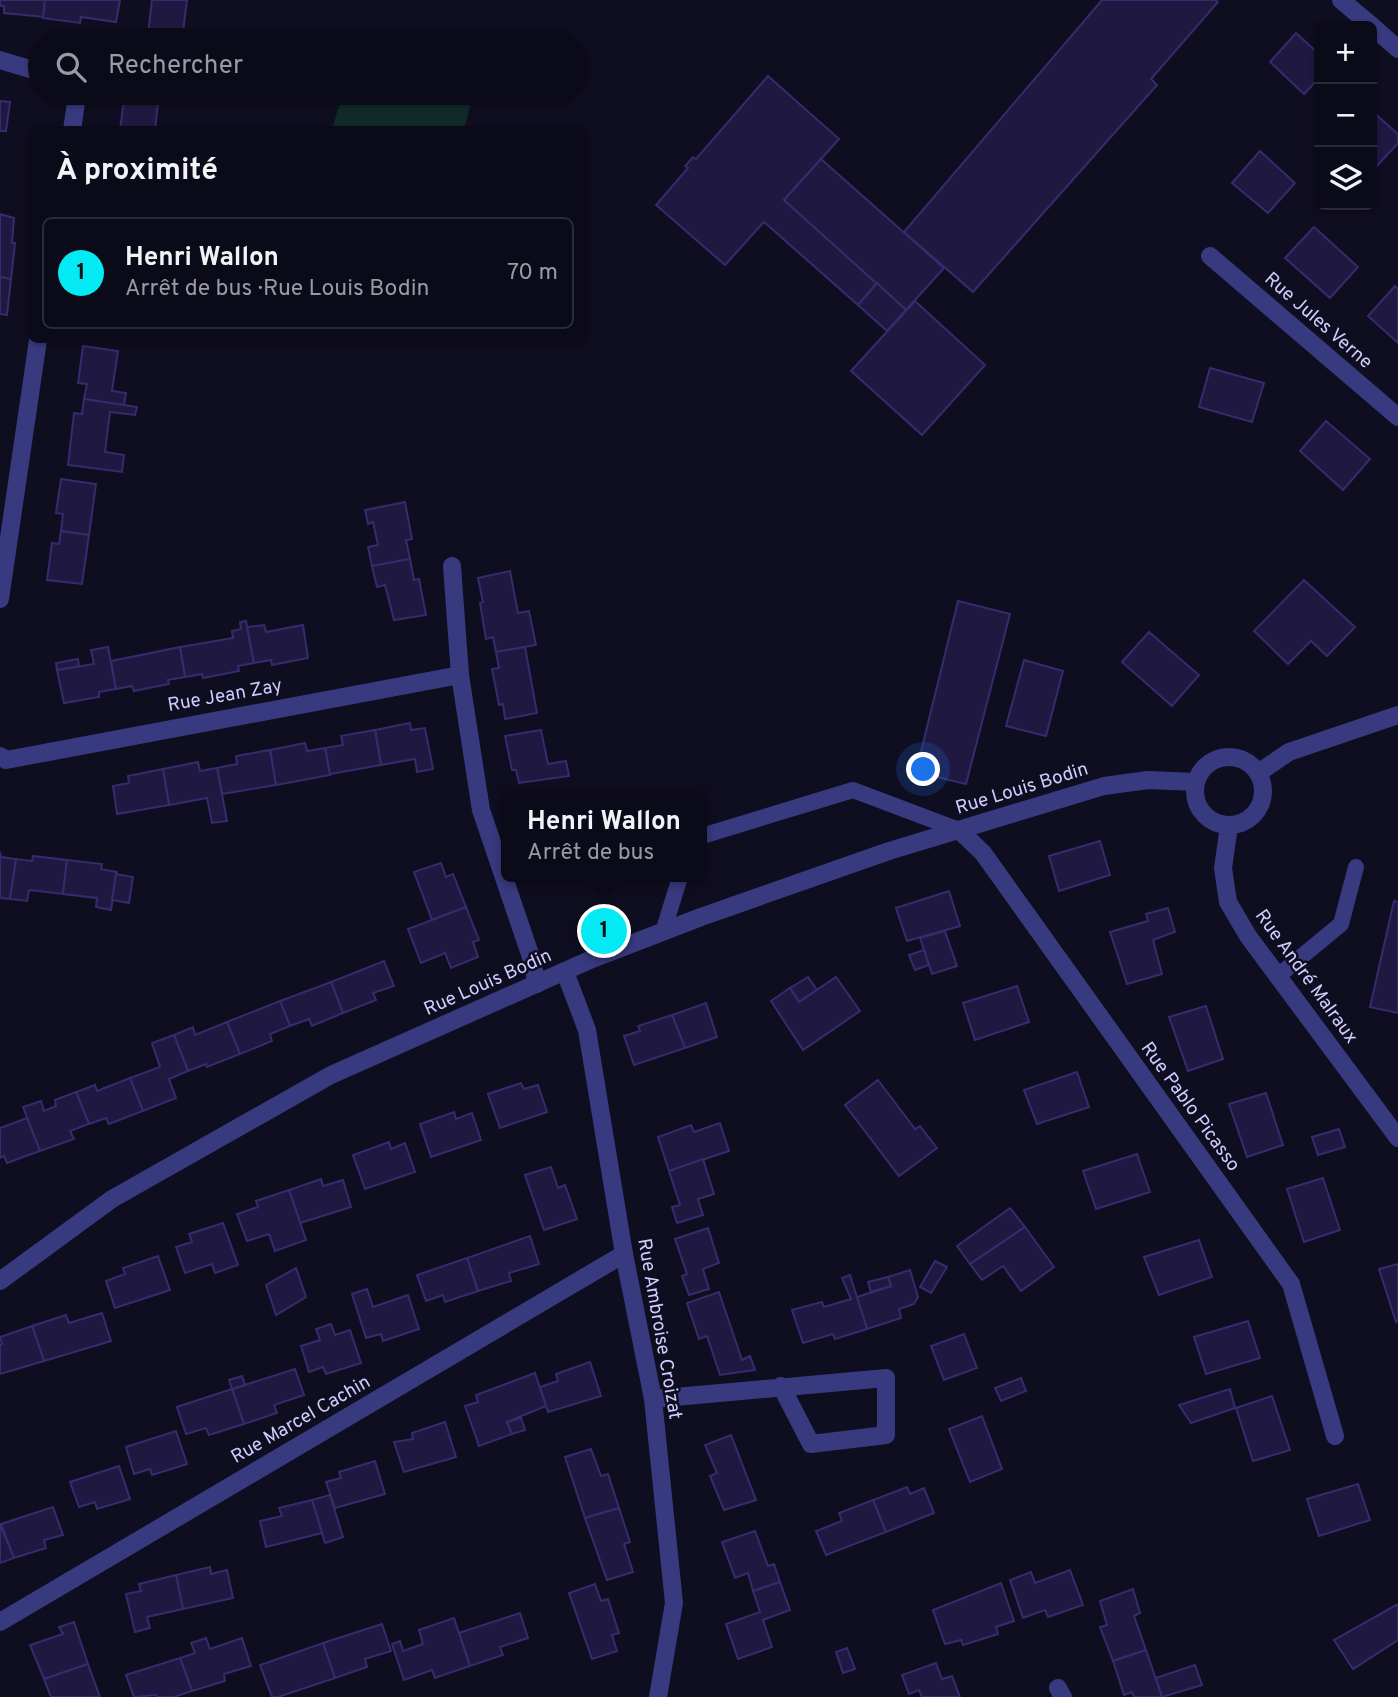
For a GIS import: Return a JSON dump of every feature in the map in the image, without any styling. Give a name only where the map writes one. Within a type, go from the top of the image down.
[{"type":"street","points":[[1341,0],[1366,21]]},
{"type":"street","points":[[1377,30],[1398,49]]},
{"type":"street","points":[[0,60],[28,68]]},
{"type":"street","points":[[73,126],[76,105]]},
{"type":"street","name":"Rue Jules Verne","points":[[1210,256],[1398,417]]},
{"type":"street","points":[[0,599],[38,343]]},
{"type":"street","points":[[452,566],[460,675],[481,810],[501,869]]},
{"type":"street","name":"Rue Jean Zay","points":[[0,756],[6,760],[460,675]]},
{"type":"street","points":[[1258,773],[1289,752],[1398,715]]},
{"type":"street","points":[[1230,757],[1251,765],[1258,773],[1262,783],[1261,804],[1248,820],[1229,826],[1209,819],[1202,812],[1195,792],[1196,782],[1209,764],[1219,758],[1230,757]]},
{"type":"street","name":"Rue Louis Bodin","points":[[0,1281],[112,1199],[331,1075],[565,972],[663,932],[888,851],[1104,786],[1148,780],[1196,782]]},
{"type":"street","name":"Rue André Malraux","points":[[1229,826],[1223,868],[1228,902],[1248,936],[1398,1138]]},
{"type":"street","name":"Rue Pablo Picasso","points":[[959,830],[983,853],[1291,1284],[1335,1436]]},
{"type":"street","points":[[505,882],[531,957],[537,985]]},
{"type":"street","name":"Rue Ambroise Croizat","points":[[565,972],[587,1030],[624,1254],[653,1399],[674,1603],[659,1697]]},
{"type":"street","name":"Rue Marcel Cachin","points":[[0,1622],[624,1254]]},
{"type":"street","points":[[653,1399],[781,1386],[886,1378],[886,1435],[811,1444],[781,1386]]},
{"type":"lane","points":[[707,834],[853,790],[959,830]]},
{"type":"lane","points":[[1278,976],[1341,924],[1356,867]]},
{"type":"lane","points":[[663,932],[678,882]]},
{"type":"green space","points":[[339,105],[471,105],[465,126],[333,126]]},
{"type":"building","points":[[0,0],[45,0],[44,17],[4,13]]},
{"type":"building","points":[[45,0],[120,0],[116,22],[81,17],[80,23],[43,18]]},
{"type":"building","points":[[152,0],[187,0],[184,28],[149,28]]},
{"type":"building","points":[[1102,0],[1218,2],[1151,79],[1157,85],[973,292],[904,232]]},
{"type":"building","points":[[1296,33],[1314,49],[1314,83],[1304,94],[1270,62]]},
{"type":"building","points":[[768,76],[839,139],[784,200],[877,283],[858,305],[764,222],[725,265],[656,205],[688,168],[685,166],[693,157],[696,159]]},
{"type":"building","points":[[0,101],[10,102],[6,131],[0,131]]},
{"type":"building","points":[[123,105],[158,105],[155,126],[121,126]]},
{"type":"building","points":[[1377,115],[1398,134],[1398,143],[1377,166]]},
{"type":"building","points":[[1260,151],[1295,183],[1268,213],[1232,183]]},
{"type":"building","points":[[821,159],[944,268],[906,310],[784,200]]},
{"type":"building","points":[[0,214],[14,218],[12,243],[15,243],[11,279],[0,277]]},
{"type":"building","points":[[1314,227],[1358,267],[1330,298],[1285,258]]},
{"type":"building","points":[[0,277],[11,279],[7,315],[0,314]]},
{"type":"building","points":[[877,283],[906,310],[887,331],[858,305]]},
{"type":"building","points":[[1395,286],[1398,289],[1398,343],[1368,316]]},
{"type":"building","points":[[915,301],[985,365],[922,435],[851,371]]},
{"type":"building","points":[[83,346],[118,351],[112,391],[126,393],[124,406],[84,399],[87,384],[78,383]]},
{"type":"building","points":[[1210,368],[1264,383],[1252,422],[1199,407]]},
{"type":"building","points":[[84,399],[137,407],[135,415],[110,412],[105,452],[124,455],[122,472],[68,465],[74,413],[82,414]]},
{"type":"building","points":[[1326,421],[1370,459],[1343,490],[1300,451]]},
{"type":"building","points":[[61,479],[96,484],[89,535],[61,531],[63,514],[56,513]]},
{"type":"building","points":[[405,502],[412,539],[406,540],[410,559],[372,566],[368,547],[378,545],[373,522],[368,524],[365,510]]},
{"type":"building","points":[[61,531],[89,535],[82,584],[47,580],[52,543],[59,544]]},
{"type":"building","points":[[410,559],[414,580],[419,579],[426,615],[394,620],[385,585],[377,587],[372,566]]},
{"type":"building","points":[[510,571],[518,613],[529,611],[536,645],[496,652],[493,637],[486,639],[478,578]]},
{"type":"building","points":[[1304,580],[1355,627],[1327,656],[1311,641],[1288,664],[1254,631]]},
{"type":"building","points":[[958,601],[1010,614],[966,784],[916,772]]},
{"type":"building","points":[[246,621],[254,663],[238,666],[239,671],[203,678],[202,674],[185,677],[180,647],[233,638],[232,631],[241,629],[240,622]]},
{"type":"building","points":[[264,625],[266,632],[303,625],[308,658],[272,665],[271,660],[254,663],[247,627]]},
{"type":"building","points":[[1149,632],[1199,675],[1172,706],[1122,662]]},
{"type":"building","points":[[108,647],[116,689],[99,692],[99,697],[64,703],[57,670],[94,664],[91,650]]},
{"type":"building","points":[[180,647],[185,677],[168,680],[169,684],[134,691],[132,686],[116,689],[111,661]]},
{"type":"building","points":[[525,647],[537,713],[505,719],[503,704],[499,705],[492,669],[499,668],[496,652]]},
{"type":"building","points":[[78,659],[79,666],[57,670],[56,663]]},
{"type":"building","points":[[1024,660],[1063,671],[1046,736],[1006,726]]},
{"type":"building","points":[[410,723],[411,730],[425,728],[433,769],[417,772],[415,759],[381,765],[375,730]]},
{"type":"building","points":[[375,730],[381,765],[330,774],[325,748],[343,745],[341,736]]},
{"type":"building","points":[[541,730],[548,764],[566,761],[569,776],[519,783],[516,770],[512,770],[505,736]]},
{"type":"building","points":[[305,743],[307,751],[325,748],[330,775],[276,785],[270,750]]},
{"type":"building","points":[[270,750],[276,785],[222,794],[217,768],[237,764],[236,756]]},
{"type":"building","points":[[198,762],[200,771],[217,768],[227,821],[212,823],[207,798],[169,805],[163,769]]},
{"type":"building","points":[[163,769],[169,805],[117,814],[113,786],[129,783],[128,776]]},
{"type":"building","points":[[1100,841],[1110,875],[1059,891],[1049,856]]},
{"type":"building","points":[[0,852],[1,857],[16,859],[10,899],[0,898]]},
{"type":"building","points":[[33,856],[67,860],[63,894],[29,890],[27,901],[10,899],[16,859],[32,861]]},
{"type":"building","points":[[67,860],[102,864],[101,869],[117,872],[111,910],[96,907],[97,898],[63,894]]},
{"type":"building","points":[[441,863],[446,877],[453,874],[466,907],[432,920],[414,872]]},
{"type":"building","points":[[116,874],[133,877],[129,903],[112,900]]},
{"type":"building","points":[[949,891],[960,926],[907,941],[896,908]]},
{"type":"building","points":[[1394,901],[1398,902],[1398,1013],[1370,1007]]},
{"type":"building","points":[[466,907],[479,940],[473,942],[478,957],[451,968],[445,953],[421,963],[408,929]]},
{"type":"building","points":[[1168,908],[1175,932],[1153,940],[1162,974],[1127,984],[1110,932],[1148,921],[1146,914]]},
{"type":"building","points":[[945,931],[957,966],[932,974],[920,938]]},
{"type":"building","points":[[924,950],[929,965],[915,970],[909,955]]},
{"type":"building","points":[[384,961],[394,986],[373,993],[376,1000],[343,1013],[331,982]]},
{"type":"building","points":[[808,977],[817,990],[799,1002],[790,988]]},
{"type":"building","points":[[836,977],[860,1011],[803,1050],[771,1001],[790,988],[799,1002]]},
{"type":"building","points":[[331,982],[343,1013],[312,1026],[309,1019],[290,1026],[280,1001]]},
{"type":"building","points":[[1017,986],[1029,1022],[975,1040],[963,1003]]},
{"type":"building","points":[[280,1001],[290,1026],[270,1034],[272,1041],[240,1054],[227,1022]]},
{"type":"building","points":[[706,1003],[717,1037],[685,1048],[672,1015]]},
{"type":"building","points":[[1206,1006],[1223,1059],[1188,1071],[1169,1017]]},
{"type":"building","points":[[672,1015],[685,1048],[634,1065],[624,1036],[640,1031],[638,1026]]},
{"type":"building","points":[[227,1022],[240,1054],[207,1067],[206,1064],[188,1071],[174,1035],[193,1027],[195,1035]]},
{"type":"building","points":[[174,1035],[188,1071],[169,1079],[176,1098],[143,1111],[130,1078],[160,1067],[152,1043]]},
{"type":"building","points":[[1077,1072],[1089,1107],[1037,1124],[1024,1090]]},
{"type":"building","points":[[130,1078],[143,1111],[109,1124],[106,1118],[89,1124],[76,1092],[95,1085],[97,1091]]},
{"type":"building","points":[[878,1080],[915,1129],[920,1126],[937,1148],[899,1176],[845,1105]]},
{"type":"building","points":[[521,1083],[524,1089],[538,1085],[547,1112],[500,1128],[488,1094]]},
{"type":"building","points":[[76,1092],[89,1124],[70,1131],[74,1139],[40,1151],[23,1107],[41,1101],[44,1111],[56,1106],[55,1100]]},
{"type":"building","points":[[1266,1093],[1283,1145],[1247,1157],[1229,1104]]},
{"type":"building","points":[[454,1112],[456,1119],[472,1113],[481,1140],[431,1157],[420,1124]]},
{"type":"building","points":[[27,1118],[40,1151],[7,1163],[4,1156],[0,1158],[0,1128]]},
{"type":"building","points":[[720,1123],[729,1151],[669,1171],[658,1137],[691,1125],[694,1132]]},
{"type":"building","points":[[1339,1129],[1345,1147],[1318,1155],[1312,1137]]},
{"type":"building","points":[[389,1142],[391,1149],[405,1143],[415,1172],[365,1189],[353,1155]]},
{"type":"building","points":[[1137,1154],[1150,1192],[1096,1209],[1083,1171]]},
{"type":"building","points":[[703,1159],[714,1194],[698,1199],[703,1215],[677,1223],[672,1207],[680,1205],[669,1171]]},
{"type":"building","points":[[551,1167],[558,1188],[565,1185],[577,1219],[544,1230],[525,1175]]},
{"type":"building","points":[[1323,1178],[1340,1230],[1304,1242],[1287,1189]]},
{"type":"building","points":[[321,1179],[323,1186],[343,1180],[351,1207],[300,1223],[289,1190]]},
{"type":"building","points":[[289,1190],[306,1240],[275,1251],[269,1234],[247,1241],[237,1214],[258,1207],[256,1201]]},
{"type":"building","points":[[1010,1208],[1025,1227],[970,1264],[957,1246]]},
{"type":"building","points":[[223,1223],[238,1265],[215,1273],[212,1264],[185,1273],[176,1247],[192,1242],[189,1234]]},
{"type":"building","points":[[1025,1227],[1054,1267],[1021,1291],[1003,1266],[982,1280],[970,1264]]},
{"type":"building","points":[[708,1228],[719,1263],[703,1269],[709,1289],[689,1295],[682,1276],[687,1274],[675,1239]]},
{"type":"building","points":[[530,1236],[539,1264],[509,1273],[511,1281],[478,1291],[467,1258]]},
{"type":"building","points":[[1199,1240],[1212,1277],[1159,1295],[1144,1257]]},
{"type":"building","points":[[158,1256],[170,1290],[115,1308],[106,1281],[125,1274],[123,1268]]},
{"type":"building","points":[[467,1258],[478,1291],[445,1302],[443,1295],[426,1301],[417,1275]]},
{"type":"building","points":[[935,1261],[947,1267],[931,1293],[920,1287]]},
{"type":"building","points":[[1398,1264],[1398,1321],[1396,1322],[1379,1269]]},
{"type":"building","points":[[296,1268],[306,1297],[276,1315],[266,1285]]},
{"type":"building","points":[[910,1270],[918,1297],[914,1304],[899,1309],[901,1318],[867,1329],[857,1297],[891,1286],[888,1277]]},
{"type":"building","points":[[850,1275],[867,1329],[835,1339],[833,1334],[803,1343],[792,1310],[822,1302],[824,1307],[851,1299],[842,1278]]},
{"type":"building","points":[[888,1277],[891,1286],[871,1292],[868,1282]]},
{"type":"building","points":[[367,1289],[373,1307],[408,1295],[419,1329],[383,1341],[381,1334],[366,1338],[352,1294]]},
{"type":"building","points":[[719,1292],[742,1360],[750,1356],[755,1370],[720,1375],[707,1336],[699,1339],[687,1303]]},
{"type":"building","points":[[102,1313],[111,1341],[44,1361],[32,1326],[66,1315],[69,1323]]},
{"type":"building","points":[[1248,1321],[1260,1358],[1206,1374],[1194,1337]]},
{"type":"building","points":[[331,1324],[335,1335],[350,1330],[361,1363],[326,1374],[323,1367],[309,1372],[301,1346],[320,1340],[316,1329]]},
{"type":"building","points":[[32,1326],[44,1361],[0,1374],[0,1337]]},
{"type":"building","points":[[964,1334],[977,1368],[944,1380],[931,1346]]},
{"type":"building","points":[[590,1362],[601,1396],[548,1412],[540,1387],[558,1381],[556,1374]]},
{"type":"building","points":[[295,1369],[304,1395],[274,1405],[277,1413],[244,1424],[232,1389]]},
{"type":"building","points":[[535,1373],[546,1406],[507,1422],[512,1434],[479,1446],[465,1406],[478,1402],[476,1395]]},
{"type":"building","points":[[242,1376],[245,1385],[232,1389],[229,1380]]},
{"type":"building","points":[[1021,1378],[1026,1391],[1001,1401],[995,1388]]},
{"type":"building","points":[[232,1389],[244,1424],[209,1435],[206,1428],[186,1434],[177,1407]]},
{"type":"building","points":[[1230,1389],[1235,1408],[1191,1423],[1179,1405]]},
{"type":"building","points":[[1272,1396],[1290,1450],[1253,1461],[1236,1408]]},
{"type":"building","points":[[982,1416],[1002,1469],[970,1482],[949,1429]]},
{"type":"building","points":[[521,1418],[525,1430],[512,1434],[507,1422]]},
{"type":"building","points":[[445,1422],[456,1457],[404,1472],[394,1442],[413,1439],[412,1433]]},
{"type":"building","points":[[176,1431],[187,1464],[152,1475],[150,1469],[134,1474],[126,1447]]},
{"type":"building","points":[[731,1435],[756,1500],[724,1510],[710,1476],[717,1473],[705,1445]]},
{"type":"building","points":[[591,1449],[601,1476],[608,1474],[619,1508],[585,1518],[565,1457]]},
{"type":"building","points":[[375,1461],[385,1494],[335,1508],[326,1482],[341,1478],[339,1472]]},
{"type":"building","points":[[119,1466],[130,1499],[97,1509],[95,1502],[79,1507],[70,1482]]},
{"type":"building","points":[[1358,1484],[1370,1520],[1319,1536],[1307,1499]]},
{"type":"building","points":[[907,1487],[910,1494],[924,1488],[934,1513],[886,1532],[873,1500]]},
{"type":"building","points":[[330,1495],[343,1537],[325,1543],[312,1500]]},
{"type":"building","points":[[312,1500],[322,1533],[266,1547],[260,1521],[282,1516],[279,1508]]},
{"type":"building","points":[[873,1500],[886,1532],[826,1555],[816,1531],[842,1521],[839,1513]]},
{"type":"building","points":[[53,1507],[63,1535],[44,1540],[46,1548],[14,1558],[1,1524]]},
{"type":"building","points":[[619,1508],[630,1542],[624,1544],[633,1572],[607,1580],[585,1518]]},
{"type":"building","points":[[0,1524],[14,1558],[0,1563]]},
{"type":"building","points":[[755,1531],[768,1566],[774,1564],[780,1582],[753,1591],[748,1573],[735,1578],[722,1542]]},
{"type":"building","points":[[210,1567],[211,1574],[227,1570],[233,1598],[183,1609],[176,1575]]},
{"type":"building","points":[[1070,1570],[1083,1605],[1048,1617],[1045,1610],[1023,1618],[1010,1580],[1031,1572],[1035,1583]]},
{"type":"building","points":[[176,1575],[183,1609],[147,1617],[150,1628],[135,1632],[126,1594],[141,1591],[139,1584]]},
{"type":"building","points":[[780,1582],[790,1610],[763,1620],[772,1647],[738,1659],[726,1624],[760,1612],[753,1591]]},
{"type":"building","points":[[1001,1583],[1014,1621],[996,1627],[998,1634],[963,1645],[961,1640],[945,1644],[933,1610]]},
{"type":"building","points":[[595,1584],[601,1601],[608,1599],[619,1633],[612,1635],[617,1651],[592,1659],[569,1593]]},
{"type":"building","points":[[1133,1589],[1140,1613],[1134,1616],[1146,1650],[1113,1661],[1100,1627],[1107,1625],[1100,1601]]},
{"type":"building","points":[[1398,1604],[1398,1640],[1353,1669],[1334,1640]]},
{"type":"building","points":[[520,1613],[528,1638],[500,1647],[503,1655],[470,1666],[459,1633]]},
{"type":"building","points":[[454,1618],[470,1666],[435,1678],[432,1670],[404,1680],[392,1644],[400,1641],[403,1651],[423,1644],[419,1630]]},
{"type":"building","points":[[74,1622],[88,1664],[44,1679],[30,1645],[63,1634],[59,1627]]},
{"type":"building","points":[[382,1624],[391,1651],[365,1659],[367,1667],[335,1678],[323,1643]]},
{"type":"building","points":[[206,1638],[210,1649],[242,1638],[251,1666],[224,1674],[225,1681],[192,1691],[180,1658],[195,1653],[191,1643]]},
{"type":"building","points":[[323,1643],[335,1678],[272,1697],[260,1665]]},
{"type":"building","points":[[847,1648],[855,1669],[843,1673],[836,1652]]},
{"type":"building","points":[[1146,1650],[1162,1697],[1134,1697],[1132,1692],[1124,1695],[1113,1661]]},
{"type":"building","points":[[180,1658],[192,1691],[174,1697],[134,1697],[126,1675]]},
{"type":"building","points":[[936,1663],[942,1679],[952,1676],[960,1697],[922,1697],[919,1690],[909,1694],[902,1675]]},
{"type":"building","points":[[88,1664],[100,1697],[51,1697],[44,1679]]},
{"type":"building","points":[[1195,1665],[1202,1685],[1162,1697],[1156,1678]]},
{"type":"place","name":"Henri Wallon","points":[[604,931]]}]
